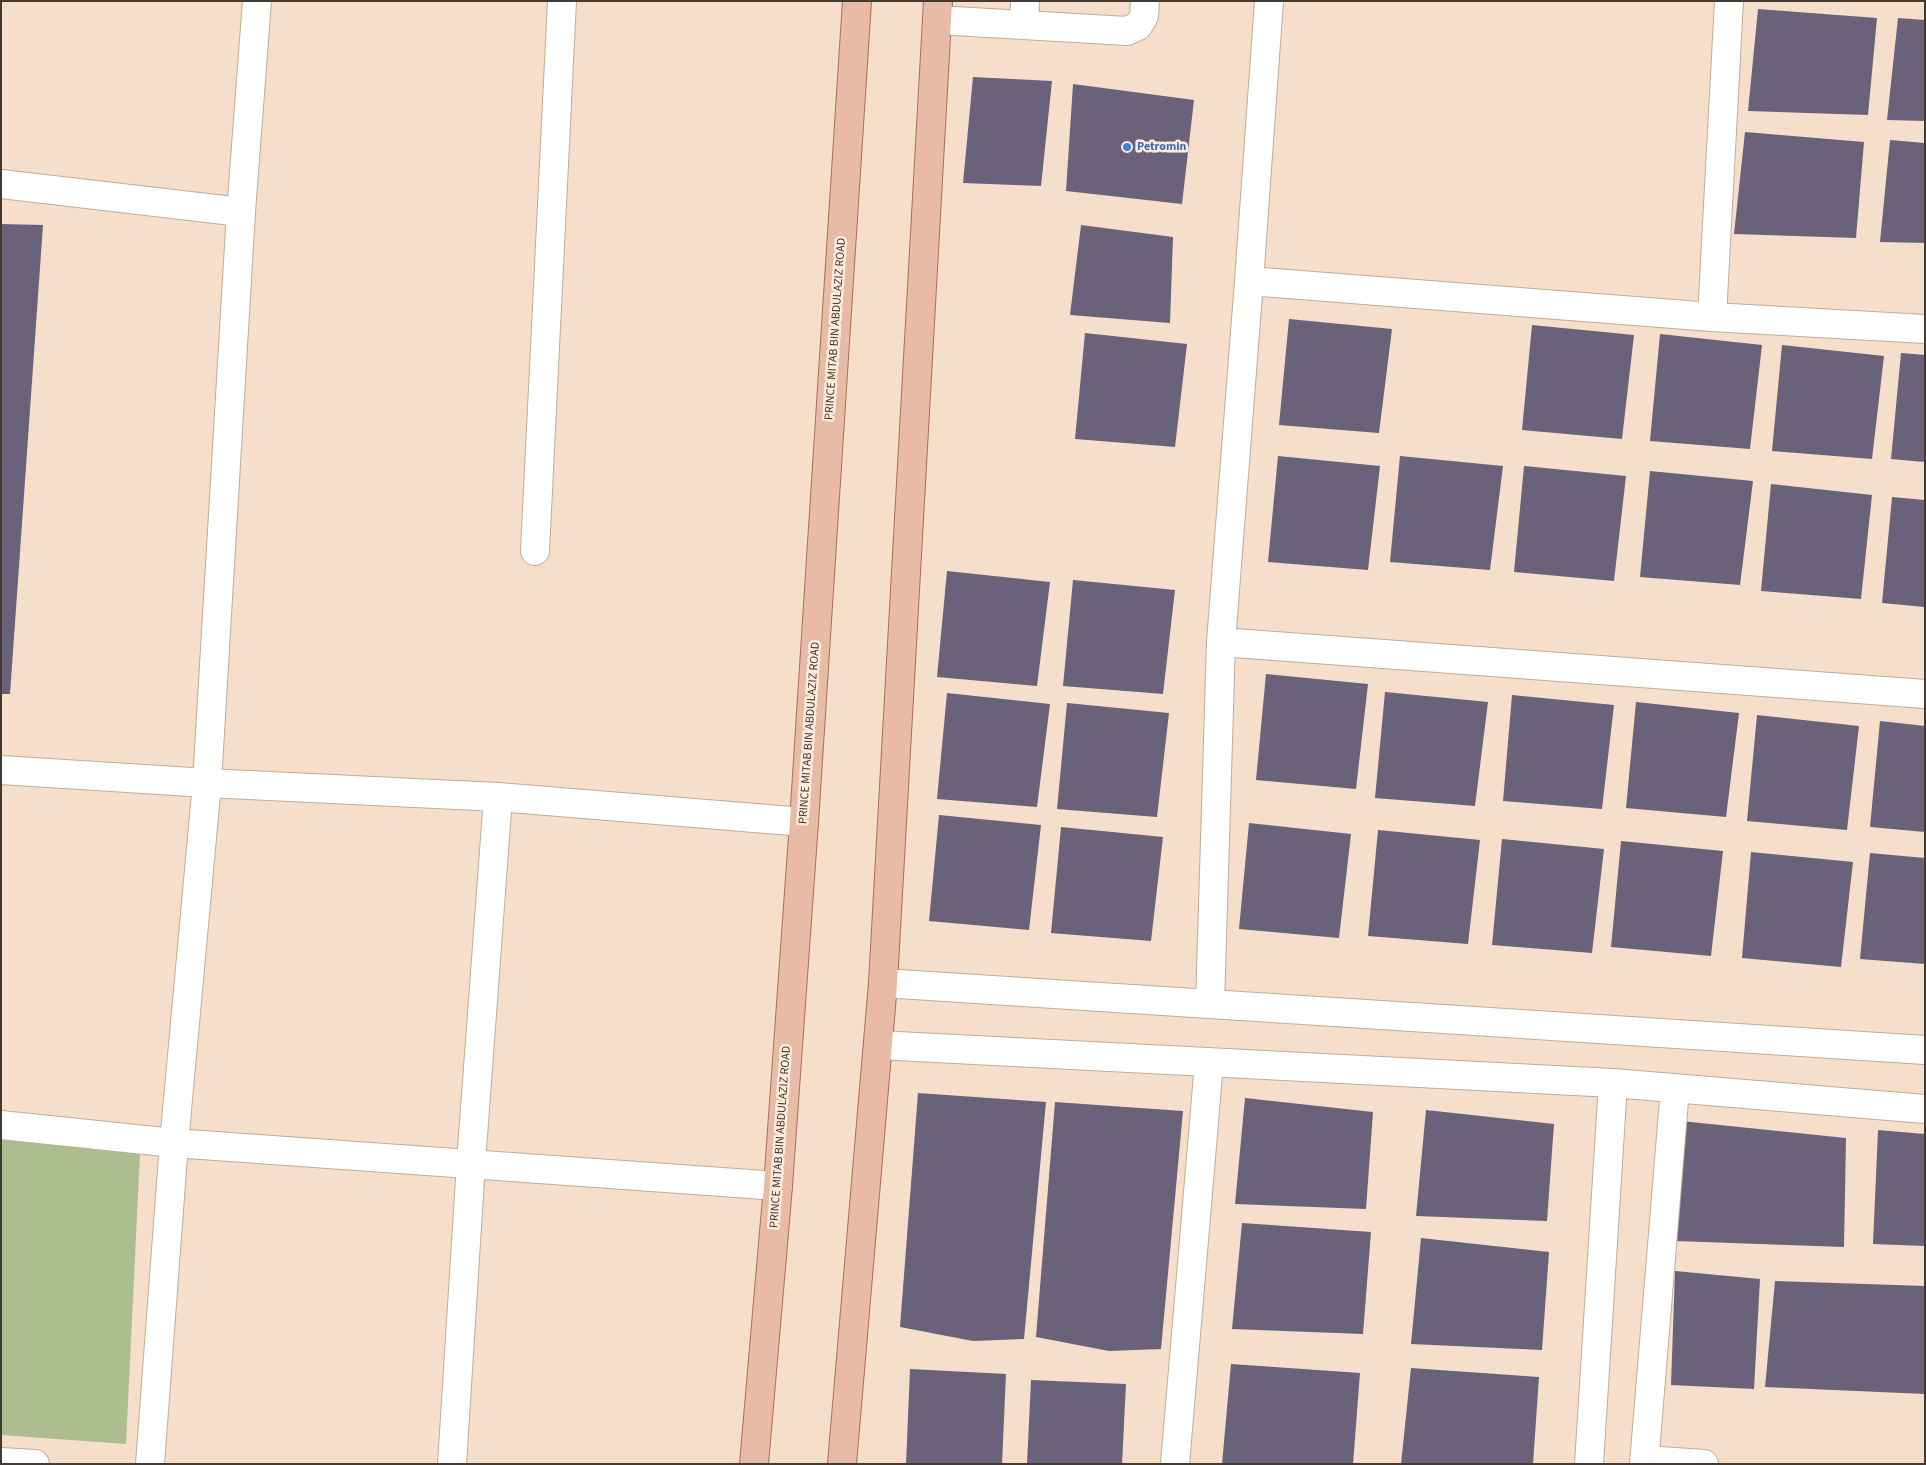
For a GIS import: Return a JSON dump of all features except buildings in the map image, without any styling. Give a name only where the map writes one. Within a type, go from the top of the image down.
[{"type":"main road","name":"PRINCE MITAB BIN ABDULAZIZ ROAD","points":[[754,1464],[778,1186],[804,822],[857,1]]},
{"type":"main road","points":[[842,1464],[883,983],[938,10]]},
{"type":"street","points":[[150,1464],[174,1143],[206,783],[241,212],[257,1]]},
{"type":"street","points":[[535,550],[562,1]]},
{"type":"street","points":[[938,10],[1024,13],[1127,31],[1138,26],[1144,16],[1145,1]]},
{"type":"street","points":[[1210,1004],[1221,642],[1249,281],[1268,1]]},
{"type":"street","points":[[1712,317],[1729,1]]},
{"type":"street","points":[[1,184],[241,212]]},
{"type":"street","points":[[1249,281],[1712,317],[1925,330]]},
{"type":"street","points":[[1221,642],[1925,694]]},
{"type":"street","points":[[1,770],[498,798],[804,822]]},
{"type":"street","points":[[452,1464],[471,1163],[498,798]]},
{"type":"street","points":[[883,983],[1925,1050]]},
{"type":"street","points":[[878,1045],[1613,1083],[1925,1109]]},
{"type":"street","points":[[1175,1464],[1209,1063]]},
{"type":"street","points":[[1589,1464],[1613,1083]]},
{"type":"street","points":[[1675,1088],[1645,1462],[1704,1464]]},
{"type":"street","points":[[1,1125],[174,1143],[778,1186]]},
{"type":"street","points":[[1,1462],[35,1464]]},
{"type":"green space","points":[[1,1140],[140,1153],[126,1444],[1,1435]]},
{"type":"place","name":"Petromin","points":[[1127,147]]}]
